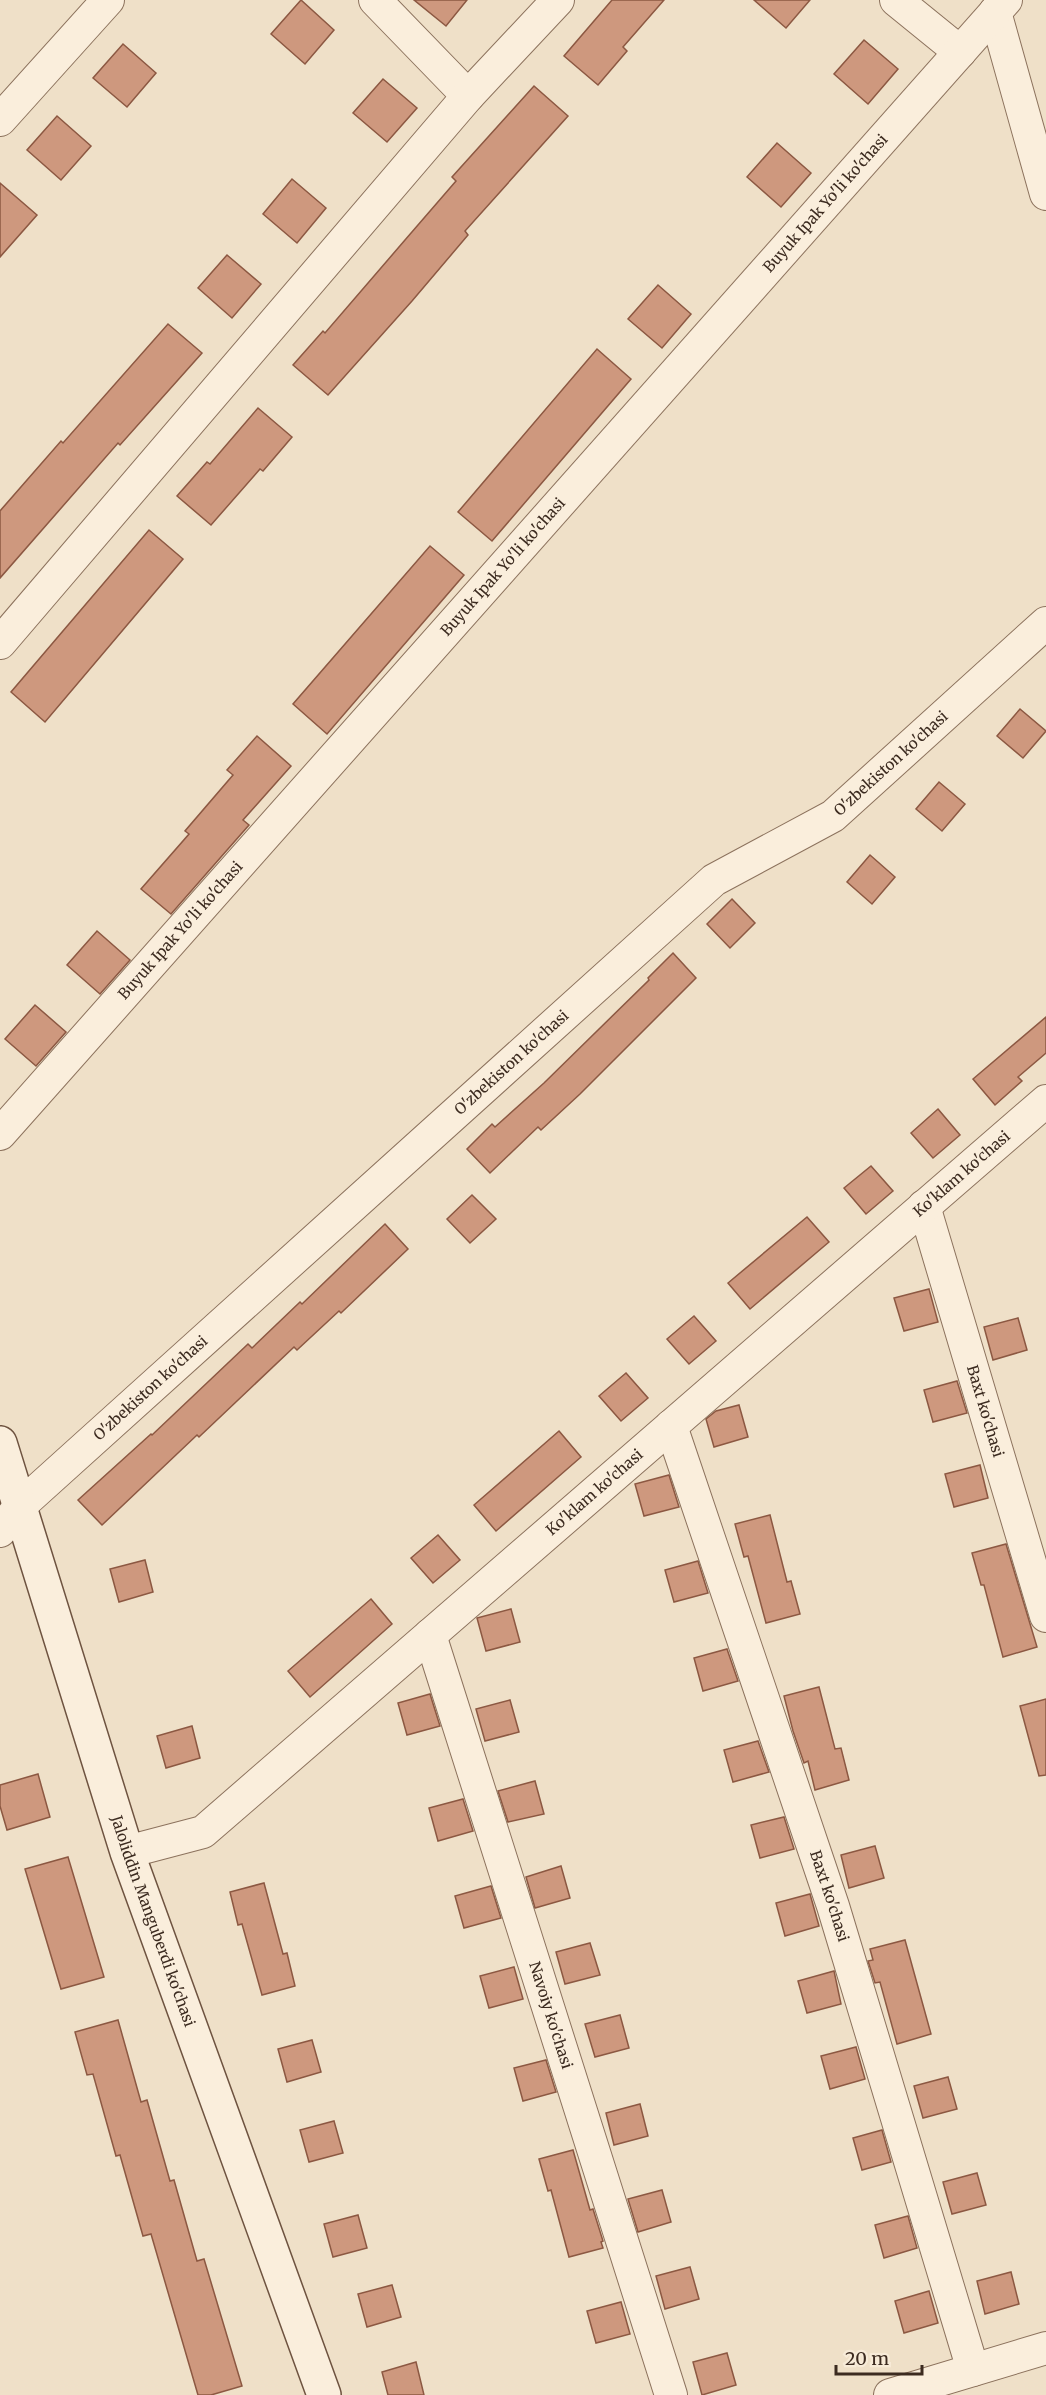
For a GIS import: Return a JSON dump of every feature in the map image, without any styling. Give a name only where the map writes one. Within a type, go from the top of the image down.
[{"type":"street","points":[[0,120],[108,0]]},
{"type":"street","points":[[375,0],[468,96]]},
{"type":"street","points":[[0,643],[468,96],[558,0]]},
{"type":"street","points":[[896,0],[960,52]]},
{"type":"street","points":[[1000,6],[1046,194]]},
{"type":"street","name":"Buyuk Ipak Yo'li ko'chasi","points":[[0,1134],[1000,6]]},
{"type":"street","name":"O'zbekiston ko'chasi","points":[[0,1531],[21,1505],[714,880],[833,816],[1046,623]]},
{"type":"street","name":"Ko'klam ko'chasi","points":[[127,1852],[203,1832],[1046,1101]]},
{"type":"street","name":"Baxt ko'chasi","points":[[924,1206],[1046,1616]]},
{"type":"street","name":"Baxt ko'chasi","points":[[670,1426],[833,1906],[973,2370]]},
{"type":"street","name":"Jaloliddin Manguberdi ko'chasi","points":[[0,1443],[127,1852],[324,2395]]},
{"type":"street","name":"Navoiy ko'chasi","points":[[430,1635],[670,2395]]},
{"type":"street","points":[[890,2395],[1046,2348]]},
{"type":"building","points":[[301,0],[334,30],[305,64],[271,34]]},
{"type":"building","points":[[414,0],[467,0],[446,26]]},
{"type":"building","points":[[612,0],[664,0],[623,47],[627,51],[598,85],[564,56]]},
{"type":"building","points":[[754,0],[810,0],[786,28]]},
{"type":"building","points":[[864,40],[898,69],[868,104],[834,74]]},
{"type":"building","points":[[123,44],[156,73],[127,107],[93,78]]},
{"type":"building","points":[[383,79],[417,108],[387,142],[353,113]]},
{"type":"building","points":[[534,86],[568,116],[465,231],[468,235],[328,395],[293,365],[323,331],[325,333],[456,181],[452,177]]},
{"type":"building","points":[[57,116],[91,146],[61,180],[27,150]]},
{"type":"building","points":[[777,143],[811,173],[781,207],[747,177]]},
{"type":"building","points":[[292,179],[326,208],[297,243],[263,214]]},
{"type":"building","points":[[0,183],[37,215],[0,257]]},
{"type":"building","points":[[227,255],[261,284],[232,318],[198,288]]},
{"type":"building","points":[[658,285],[691,314],[662,348],[628,319]]},
{"type":"building","points":[[168,324],[202,353],[120,445],[118,443],[0,578],[0,511]]},
{"type":"building","points":[[597,349],[631,379],[492,541],[458,512]]},
{"type":"building","points":[[258,408],[292,437],[263,471],[260,469],[211,525],[177,496],[207,462],[210,464]]},
{"type":"building","points":[[149,530],[183,559],[45,722],[11,692]]},
{"type":"building","points":[[430,546],[464,575],[327,734],[293,704]]},
{"type":"building","points":[[1020,709],[1046,731],[1023,758],[997,736]]},
{"type":"building","points":[[257,736],[291,766],[243,820],[249,825],[171,914],[141,889],[189,834],[185,831],[233,775],[227,770]]},
{"type":"building","points":[[939,782],[965,804],[942,831],[916,809]]},
{"type":"building","points":[[870,855],[895,877],[872,904],[847,882]]},
{"type":"building","points":[[732,899],[755,923],[730,948],[707,924]]},
{"type":"building","points":[[97,931],[130,960],[100,994],[67,965]]},
{"type":"building","points":[[673,953],[696,978],[580,1094],[541,1130],[538,1127],[490,1173],[467,1149],[492,1124],[495,1127],[544,1083],[649,980],[648,978]]},
{"type":"building","points":[[35,1005],[66,1032],[36,1066],[5,1039]]},
{"type":"building","points":[[1046,1017],[1046,1053],[1018,1077],[1022,1081],[995,1105],[973,1079]]},
{"type":"building","points":[[938,1109],[960,1135],[933,1158],[911,1133]]},
{"type":"building","points":[[871,1166],[893,1191],[866,1214],[844,1188]]},
{"type":"building","points":[[472,1195],[496,1219],[470,1243],[447,1219]]},
{"type":"building","points":[[807,1217],[829,1242],[750,1309],[728,1283]]},
{"type":"building","points":[[385,1224],[408,1249],[341,1313],[339,1311],[297,1350],[294,1347],[102,1525],[78,1500],[152,1435],[248,1344],[252,1348],[300,1302],[302,1304]]},
{"type":"building","points":[[929,1289],[938,1322],[904,1331],[894,1298]]},
{"type":"building","points":[[694,1316],[716,1341],[689,1364],[667,1339]]},
{"type":"building","points":[[1018,1318],[1027,1350],[993,1360],[984,1327]]},
{"type":"building","points":[[626,1373],[648,1398],[621,1421],[599,1396]]},
{"type":"building","points":[[957,1381],[967,1413],[933,1422],[924,1390]]},
{"type":"building","points":[[739,1405],[748,1437],[714,1447],[706,1419],[716,1411]]},
{"type":"building","points":[[559,1431],[581,1457],[496,1531],[474,1505]]},
{"type":"building","points":[[980,1465],[988,1498],[954,1507],[945,1474]]},
{"type":"building","points":[[669,1475],[679,1507],[644,1516],[635,1484]]},
{"type":"building","points":[[770,1515],[787,1582],[791,1581],[800,1614],[766,1623],[748,1556],[744,1557],[735,1524]]},
{"type":"building","points":[[438,1535],[460,1560],[433,1583],[411,1558]]},
{"type":"building","points":[[1006,1544],[1037,1647],[1003,1657],[984,1585],[981,1585],[972,1553]]},
{"type":"building","points":[[145,1560],[153,1592],[119,1602],[110,1569]]},
{"type":"building","points":[[698,1561],[708,1593],[674,1602],[665,1570]]},
{"type":"building","points":[[371,1599],[392,1624],[310,1697],[288,1671]]},
{"type":"building","points":[[511,1609],[520,1642],[486,1651],[477,1618]]},
{"type":"building","points":[[727,1649],[738,1681],[703,1691],[694,1658]]},
{"type":"building","points":[[819,1687],[835,1749],[841,1748],[849,1780],[815,1790],[808,1761],[804,1763],[784,1696]]},
{"type":"building","points":[[430,1694],[440,1726],[407,1735],[398,1703]]},
{"type":"building","points":[[1046,1699],[1046,1775],[1039,1776],[1020,1706]]},
{"type":"building","points":[[510,1700],[519,1732],[485,1741],[476,1709]]},
{"type":"building","points":[[192,1726],[200,1758],[166,1768],[157,1736]]},
{"type":"building","points":[[758,1741],[769,1772],[733,1782],[724,1750]]},
{"type":"building","points":[[38,1774],[50,1817],[7,1830],[0,1806],[0,1785]]},
{"type":"building","points":[[535,1781],[544,1814],[508,1822],[498,1791]]},
{"type":"building","points":[[463,1799],[473,1831],[438,1841],[429,1808]]},
{"type":"building","points":[[784,1817],[794,1849],[760,1858],[751,1825]]},
{"type":"building","points":[[875,1846],[884,1878],[849,1888],[841,1855]]},
{"type":"building","points":[[68,1857],[104,1977],[61,1989],[25,1869]]},
{"type":"building","points":[[561,1866],[570,1898],[535,1908],[526,1877]]},
{"type":"building","points":[[264,1883],[283,1954],[287,1953],[295,1986],[262,1995],[242,1924],[238,1925],[230,1892]]},
{"type":"building","points":[[491,1886],[501,1918],[464,1928],[455,1896]]},
{"type":"building","points":[[810,1894],[819,1926],[785,1936],[776,1903]]},
{"type":"building","points":[[905,1940],[931,2034],[897,2044],[880,1982],[875,1983],[868,1961],[873,1960],[870,1949]]},
{"type":"building","points":[[590,1943],[600,1975],[565,1984],[556,1952]]},
{"type":"building","points":[[514,1967],[523,1999],[489,2008],[480,1976]]},
{"type":"building","points":[[834,1971],[841,2004],[807,2013],[798,1981]]},
{"type":"building","points":[[620,2015],[629,2048],[595,2057],[585,2024]]},
{"type":"building","points":[[118,2020],[141,2102],[147,2100],[170,2181],[174,2180],[197,2261],[204,2259],[242,2386],[211,2395],[198,2395],[151,2234],[143,2236],[120,2155],[116,2156],[93,2074],[87,2075],[75,2032]]},
{"type":"building","points":[[312,2040],[321,2072],[287,2082],[278,2049]]},
{"type":"building","points":[[856,2047],[865,2079],[830,2089],[821,2056]]},
{"type":"building","points":[[546,2060],[556,2092],[523,2101],[514,2068]]},
{"type":"building","points":[[948,2077],[957,2109],[923,2118],[914,2086]]},
{"type":"building","points":[[640,2104],[648,2136],[614,2145],[606,2113]]},
{"type":"building","points":[[334,2121],[343,2153],[309,2162],[300,2130]]},
{"type":"building","points":[[882,2130],[891,2162],[862,2170],[853,2138]]},
{"type":"building","points":[[573,2150],[590,2210],[593,2209],[603,2241],[601,2242],[603,2248],[569,2257],[551,2190],[548,2191],[539,2159]]},
{"type":"building","points":[[977,2173],[986,2205],[952,2214],[943,2182]]},
{"type":"building","points":[[662,2190],[671,2222],[638,2232],[628,2199]]},
{"type":"building","points":[[358,2215],[367,2248],[333,2257],[324,2224]]},
{"type":"building","points":[[908,2216],[917,2248],[884,2258],[875,2225]]},
{"type":"building","points":[[690,2267],[699,2299],[665,2309],[656,2276]]},
{"type":"building","points":[[1011,2272],[1019,2304],[985,2314],[977,2281]]},
{"type":"building","points":[[392,2285],[401,2317],[367,2327],[358,2294]]},
{"type":"building","points":[[929,2291],[938,2323],[904,2333],[895,2301]]},
{"type":"building","points":[[621,2302],[630,2334],[596,2343],[587,2311]]},
{"type":"building","points":[[727,2353],[736,2385],[702,2395],[693,2362]]},
{"type":"building","points":[[416,2362],[424,2395],[388,2395],[382,2372]]}]
